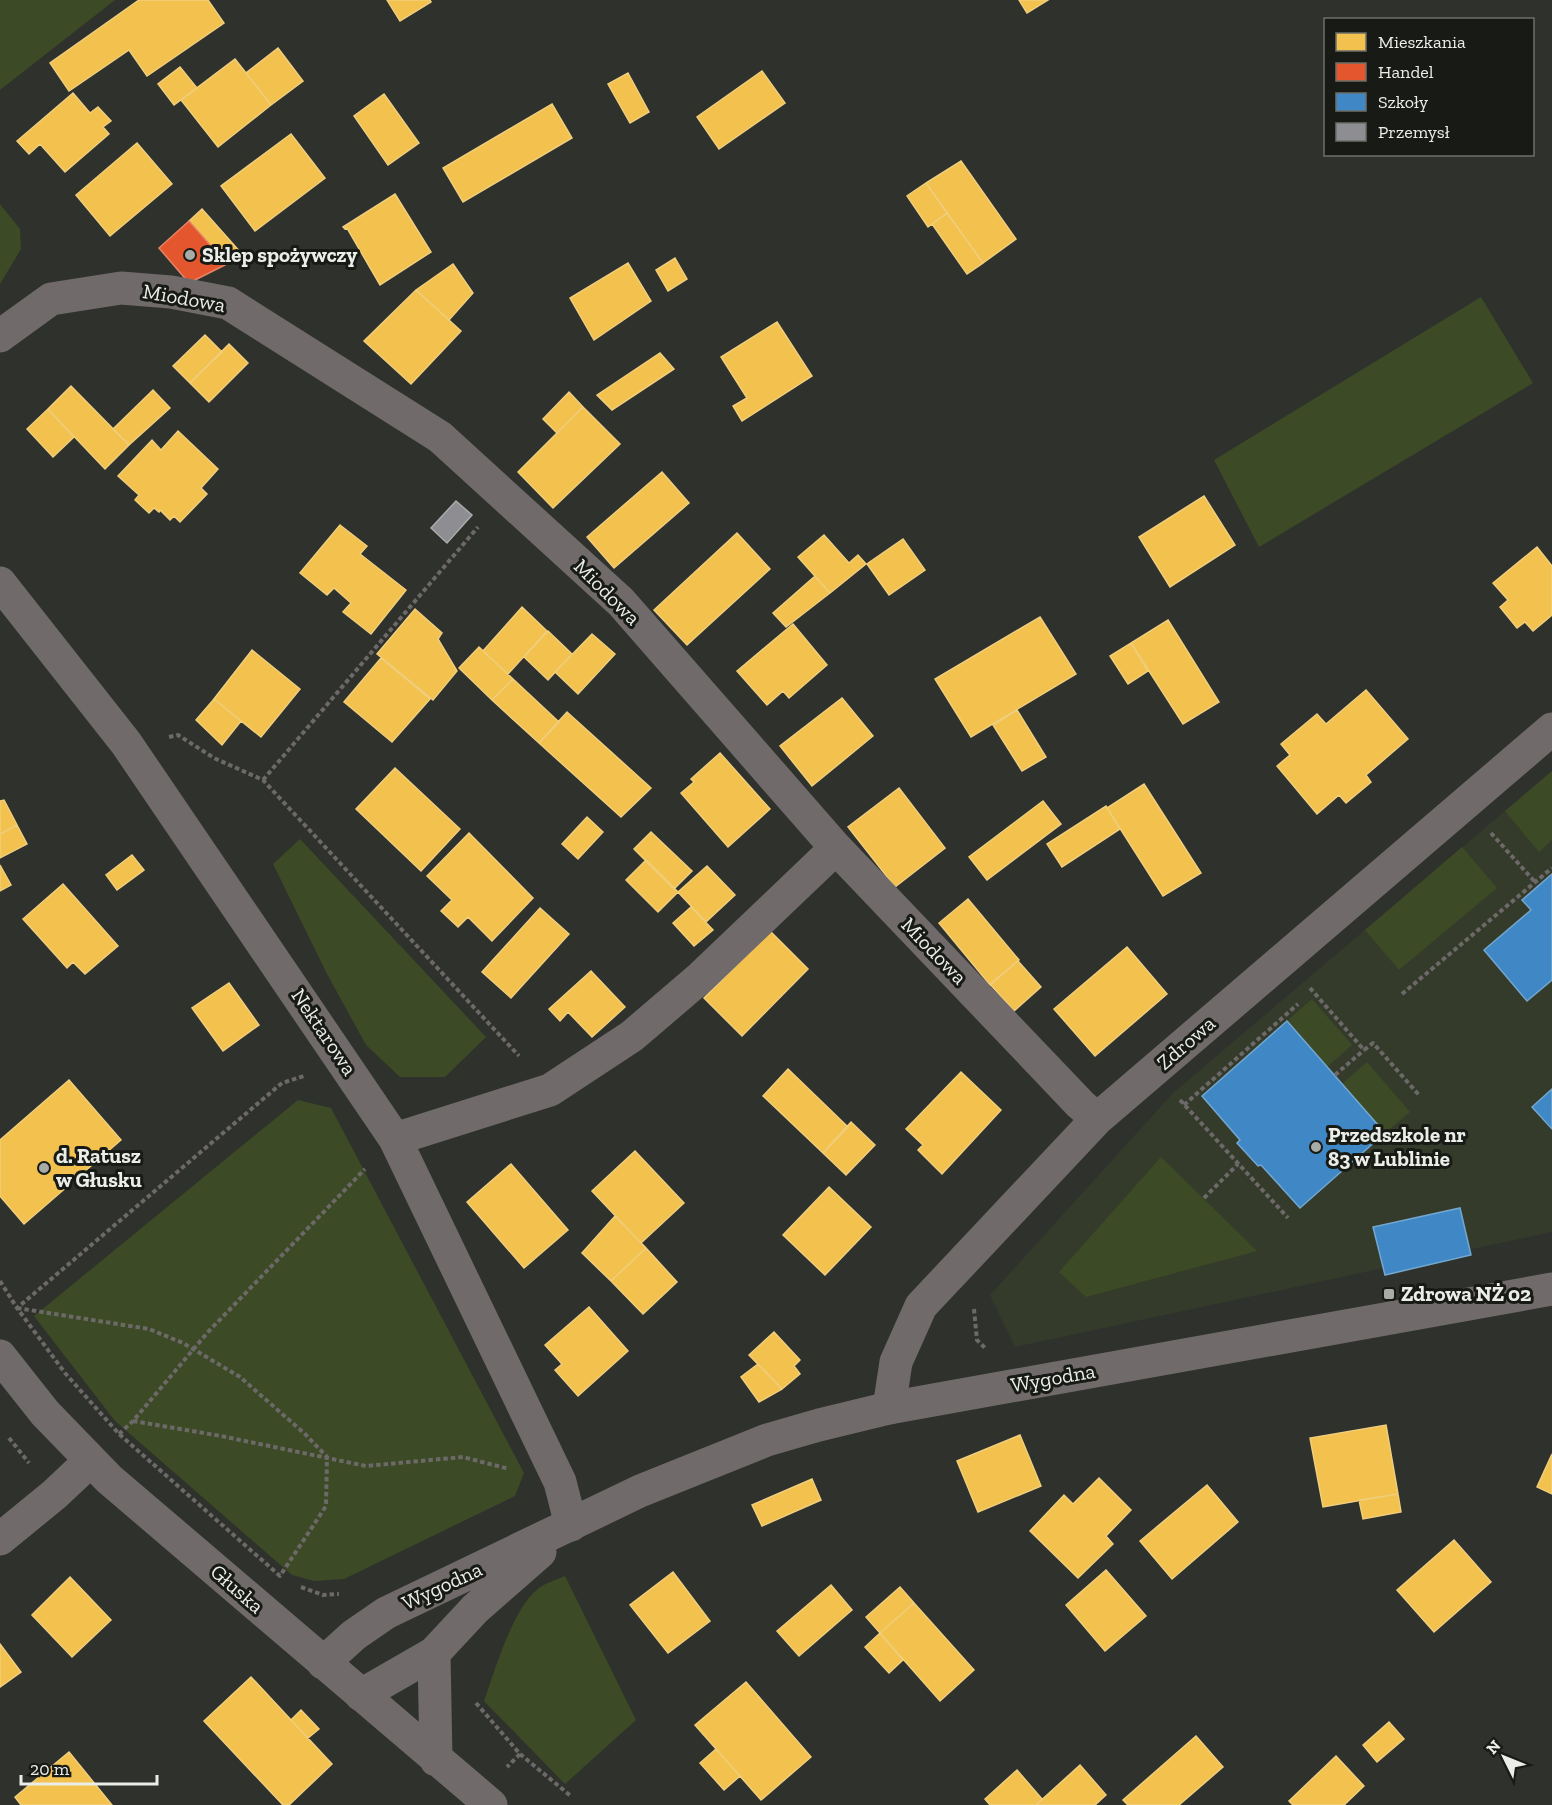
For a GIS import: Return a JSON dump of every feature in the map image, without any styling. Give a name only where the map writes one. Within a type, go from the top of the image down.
[{"type":"street","name":"Miodowa","points":[[0,336],[51,298],[121,288],[171,292],[228,303],[440,437],[621,602],[836,848],[1080,1104],[1097,1119]]},
{"type":"street","name":"Nektarowa","points":[[0,583],[126,743],[395,1139],[560,1482],[571,1525]]},
{"type":"street","name":"Zdrowa","points":[[889,1408],[896,1362],[921,1306],[1097,1119],[1552,729]]},
{"type":"street","points":[[395,1139],[550,1090],[632,1036],[701,976],[836,848]]},
{"type":"street","name":"Wygodna","points":[[323,1663],[354,1635],[386,1612],[640,1491],[767,1440],[889,1408],[1552,1289]]},
{"type":"street","name":"Głuska","points":[[0,1356],[45,1413],[90,1461],[491,1805]]},
{"type":"street","points":[[2,1533],[55,1494],[90,1461]]},
{"type":"street","name":"Wygodna","points":[[361,1695],[434,1653],[475,1610],[571,1525]]},
{"type":"street","points":[[434,1653],[436,1760]]},
{"type":"path","points":[[263,780],[505,495]]},
{"type":"path","points":[[126,743],[178,735],[214,758],[263,780],[550,1090]]},
{"type":"path","points":[[1486,827],[1535,882]]},
{"type":"path","points":[[1402,994],[1552,868]]},
{"type":"path","points":[[1308,986],[1364,1050]]},
{"type":"path","points":[[1184,1105],[1313,991]]},
{"type":"path","points":[[1335,1075],[1373,1043],[1419,1095]]},
{"type":"path","points":[[17,1308],[282,1083],[345,1063]]},
{"type":"path","points":[[1173,1093],[1287,1218]]},
{"type":"path","points":[[119,1434],[133,1421],[193,1349],[395,1139]]},
{"type":"path","points":[[1204,1198],[1238,1164]]},
{"type":"path","points":[[0,1281],[17,1308],[65,1373],[119,1434],[280,1576],[326,1506],[327,1457],[304,1433],[240,1377],[193,1349],[149,1329],[17,1308]]},
{"type":"path","points":[[133,1421],[221,1436],[366,1466],[463,1457],[560,1482]]},
{"type":"path","points":[[520,1754],[572,1797]]},
{"type":"shaded area","name":"Przedszkole nr 83 w Lublinie","points":[[1552,771],[1552,1232],[1015,1347],[990,1295],[1173,1093]]},
{"type":"green space","points":[[0,0],[115,0],[0,90]]},
{"type":"green space","points":[[0,204],[20,229],[21,249],[0,284]]},
{"type":"green space","points":[[1481,297],[1533,383],[1259,547],[1214,460]]},
{"type":"green space","points":[[1552,771],[1552,840],[1539,852],[1505,811]]},
{"type":"green space","points":[[300,839],[486,1037],[445,1077],[400,1077],[366,1045],[327,974],[273,864]]},
{"type":"green space","points":[[1462,847],[1497,888],[1399,970],[1365,930]]},
{"type":"green space","points":[[1312,999],[1352,1045],[1327,1067],[1287,1021]]},
{"type":"green space","points":[[1367,1062],[1410,1112],[1385,1133],[1342,1084]]},
{"type":"green space","points":[[298,1100],[331,1108],[524,1473],[515,1496],[344,1579],[314,1581],[292,1575],[115,1421],[34,1316]]},
{"type":"green space","points":[[1161,1157],[1257,1251],[1086,1297],[1059,1272]]},
{"type":"green space","points":[[565,1576],[636,1720],[565,1784],[484,1701],[499,1657],[521,1609],[539,1588]]},
{"type":"building: Mieszkania","points":[[139,0],[208,0],[224,23],[147,76],[129,50],[69,91],[50,63]]},
{"type":"building: Mieszkania","points":[[387,0],[430,0],[431,2],[400,21]]},
{"type":"building: Mieszkania","points":[[1019,0],[1048,0],[1027,13]]},
{"type":"building: Mieszkania","points":[[278,48],[303,81],[271,105],[246,73]]},
{"type":"building: Mieszkania","points":[[235,59],[271,105],[218,147],[181,100]]},
{"type":"building: Mieszkania","points":[[180,67],[197,88],[174,105],[158,84]]},
{"type":"building: Mieszkania","points":[[762,71],[785,103],[719,149],[697,117]]},
{"type":"building: Mieszkania","points":[[628,73],[649,112],[630,123],[608,84]]},
{"type":"building: Mieszkania","points":[[73,93],[90,113],[98,107],[111,121],[103,127],[109,134],[65,172],[40,144],[29,154],[17,141]]},
{"type":"building: Mieszkania","points":[[384,94],[419,143],[388,165],[354,116]]},
{"type":"building: Mieszkania","points":[[552,104],[572,138],[463,202],[443,168]]},
{"type":"building: Mieszkania","points":[[291,134],[325,178],[255,231],[221,186]]},
{"type":"building: Mieszkania","points":[[137,143],[172,184],[110,236],[76,195]]},
{"type":"building: Mieszkania","points":[[961,161],[1016,239],[983,263],[926,183]]},
{"type":"building: Mieszkania","points":[[926,183],[947,213],[928,227],[907,196]]},
{"type":"building: Mieszkania","points":[[395,194],[431,252],[380,285],[347,228],[343,227]]},
{"type":"building: Mieszkania","points":[[202,209],[241,253],[227,264],[189,221]]},
{"type":"building: Mieszkania","points":[[947,213],[983,263],[967,274],[932,224]]},
{"type":"building: Mieszkania","points":[[675,258],[687,279],[668,291],[656,270]]},
{"type":"building: Mieszkania","points":[[628,263],[651,301],[594,340],[570,298]]},
{"type":"building: Mieszkania","points":[[453,264],[473,293],[449,320],[416,290]]},
{"type":"building: Mieszkania","points":[[416,290],[461,331],[411,384],[364,341]]},
{"type":"building: Mieszkania","points":[[777,322],[812,376],[742,421],[733,406],[747,398],[721,357]]},
{"type":"building: Mieszkania","points":[[205,335],[222,352],[190,383],[173,366]]},
{"type":"building: Mieszkania","points":[[229,344],[248,363],[209,402],[190,383]]},
{"type":"building: Mieszkania","points":[[660,353],[674,369],[612,410],[597,395]]},
{"type":"building: Mieszkania","points":[[71,386],[129,445],[105,469],[48,409]]},
{"type":"building: Mieszkania","points":[[153,390],[170,408],[129,445],[113,429]]},
{"type":"building: Mieszkania","points":[[569,392],[583,407],[557,433],[543,419]]},
{"type":"building: Mieszkania","points":[[583,407],[620,444],[553,508],[518,472]]},
{"type":"building: Mieszkania","points":[[48,409],[74,437],[53,457],[27,429]]},
{"type":"building: Mieszkania","points":[[178,431],[218,469],[201,488],[207,494],[180,522],[174,516],[170,520],[160,510],[159,512],[154,508],[149,513],[135,500],[139,495],[118,476],[152,440],[161,450]]},
{"type":"building: Mieszkania","points":[[662,472],[689,503],[614,568],[587,537]]},
{"type":"building: Mieszkania","points":[[1204,496],[1235,545],[1170,587],[1139,537]]},
{"type":"building: Mieszkania","points":[[340,525],[367,546],[360,554],[406,590],[371,634],[343,612],[351,603],[334,588],[327,595],[300,573]]},
{"type":"building: Mieszkania","points":[[737,533],[770,569],[687,645],[654,610]]},
{"type":"building: Mieszkania","points":[[824,535],[849,563],[858,555],[866,564],[830,593],[798,557]]},
{"type":"building: Mieszkania","points":[[903,539],[925,570],[889,595],[867,564]]},
{"type":"building: Mieszkania","points":[[1537,547],[1552,566],[1552,615],[1533,631],[1525,622],[1517,628],[1500,607],[1508,600],[1493,583]]},
{"type":"building: Mieszkania","points":[[815,576],[830,593],[786,627],[773,613]]},
{"type":"building: Mieszkania","points":[[522,607],[547,631],[508,674],[483,651]]},
{"type":"building: Mieszkania","points":[[415,609],[442,633],[438,639],[457,671],[433,700],[377,654]]},
{"type":"building: Mieszkania","points":[[1040,617],[1076,674],[971,737],[935,679]]},
{"type":"building: Mieszkania","points":[[1168,620],[1219,702],[1183,724],[1131,643]]},
{"type":"building: Mieszkania","points":[[793,624],[827,665],[789,698],[783,691],[767,705],[737,671]]},
{"type":"building: Mieszkania","points":[[548,631],[572,654],[548,680],[524,657]]},
{"type":"building: Mieszkania","points":[[592,634],[615,654],[578,694],[555,672]]},
{"type":"building: Mieszkania","points":[[1131,643],[1148,671],[1128,684],[1110,656]]},
{"type":"building: Mieszkania","points":[[479,647],[513,679],[492,700],[459,668]]},
{"type":"building: Mieszkania","points":[[252,650],[300,689],[261,737],[214,699]]},
{"type":"building: Mieszkania","points":[[381,658],[430,699],[392,742],[344,702]]},
{"type":"building: Mieszkania","points":[[513,679],[559,722],[539,743],[492,700]]},
{"type":"building: Mieszkania","points":[[1366,690],[1408,739],[1366,775],[1371,782],[1346,803],[1339,795],[1317,814],[1277,766],[1290,755],[1281,744],[1317,714],[1326,724]]},
{"type":"building: Mieszkania","points":[[842,698],[873,736],[812,786],[780,746]]},
{"type":"building: Mieszkania","points":[[214,699],[241,721],[222,745],[196,720]]},
{"type":"building: Mieszkania","points":[[1017,710],[1046,757],[1022,771],[993,725]]},
{"type":"building: Mieszkania","points":[[567,712],[651,788],[621,817],[539,743]]},
{"type":"building: Mieszkania","points":[[720,753],[770,809],[728,847],[681,793],[694,782],[691,779]]},
{"type":"building: Mieszkania","points":[[395,768],[460,829],[421,871],[356,809]]},
{"type":"building: Mieszkania","points":[[1144,784],[1201,873],[1163,896],[1107,808]]},
{"type":"building: Mieszkania","points":[[899,788],[945,848],[895,887],[848,827]]},
{"type":"building: Mieszkania","points":[[4,800],[17,825],[0,834],[0,801]]},
{"type":"building: Mieszkania","points":[[1043,801],[1061,824],[987,880],[969,857]]},
{"type":"building: Mieszkania","points":[[1106,806],[1120,829],[1062,867],[1047,844]]},
{"type":"building: Mieszkania","points":[[587,817],[603,832],[578,859],[562,844]]},
{"type":"building: Mieszkania","points":[[17,825],[27,844],[0,858],[0,834]]},
{"type":"building: Mieszkania","points":[[651,832],[692,871],[674,889],[634,849]]},
{"type":"building: Mieszkania","points":[[469,833],[533,898],[492,941],[468,917],[458,927],[441,911],[452,900],[427,876]]},
{"type":"building: Mieszkania","points":[[132,855],[144,870],[117,890],[106,875]]},
{"type":"building: Mieszkania","points":[[646,860],[678,892],[658,912],[626,880]]},
{"type":"building: Mieszkania","points":[[0,865],[11,885],[0,891]]},
{"type":"building: Mieszkania","points":[[707,866],[735,895],[706,922],[678,892]]},
{"type":"building: Mieszkania","points":[[63,884],[118,946],[85,974],[73,962],[67,968],[23,919]]},
{"type":"building: Mieszkania","points":[[968,899],[1019,960],[990,985],[939,923]]},
{"type":"building: Mieszkania","points":[[691,907],[713,930],[694,946],[673,923]]},
{"type":"building: Mieszkania","points":[[540,908],[569,934],[511,998],[482,972]]},
{"type":"building: Mieszkania","points":[[770,931],[808,969],[742,1036],[704,998]]},
{"type":"building: Mieszkania","points":[[1127,947],[1167,994],[1095,1056],[1054,1009]]},
{"type":"building: Mieszkania","points":[[1018,961],[1041,987],[1014,1011],[990,984]]},
{"type":"building: Mieszkania","points":[[591,971],[625,1007],[592,1037],[568,1012],[560,1021],[549,1009]]},
{"type":"building: Mieszkania","points":[[229,983],[259,1025],[223,1051],[192,1008]]},
{"type":"building: Mieszkania","points":[[788,1069],[848,1127],[823,1153],[763,1096]]},
{"type":"building: Mieszkania","points":[[961,1072],[1001,1110],[942,1174],[918,1150],[923,1145],[906,1129]]},
{"type":"building: Mieszkania","name":"d. Ratusz w Głusku","points":[[69,1080],[121,1140],[24,1224],[0,1196],[0,1140]]},
{"type":"building: Mieszkania","points":[[851,1122],[875,1145],[846,1175],[823,1153]]},
{"type":"building: Mieszkania","points":[[635,1151],[684,1203],[641,1243],[592,1191]]},
{"type":"building: Mieszkania","points":[[511,1164],[568,1230],[524,1268],[467,1202]]},
{"type":"building: Mieszkania","points":[[829,1187],[871,1227],[825,1275],[783,1235]]},
{"type":"building: Mieszkania","points":[[615,1216],[646,1248],[611,1281],[582,1253]]},
{"type":"building: Mieszkania","points":[[646,1248],[677,1282],[643,1314],[611,1281]]},
{"type":"building: Mieszkania","points":[[589,1307],[628,1351],[578,1396],[555,1370],[562,1364],[545,1345]]},
{"type":"building: Mieszkania","points":[[774,1332],[800,1360],[794,1366],[800,1374],[782,1389],[749,1355]]},
{"type":"building: Mieszkania","points":[[758,1364],[782,1389],[759,1402],[741,1377]]},
{"type":"building: Mieszkania","points":[[1386,1425],[1398,1494],[1323,1507],[1310,1438]]},
{"type":"building: Mieszkania","points":[[1020,1435],[1041,1486],[978,1512],[957,1461]]},
{"type":"building: Mieszkania","points":[[1552,1454],[1552,1494],[1537,1487]]},
{"type":"building: Mieszkania","points":[[1099,1478],[1131,1510],[1106,1536],[1113,1544],[1078,1578],[1030,1531],[1064,1495],[1073,1504]]},
{"type":"building: Mieszkania","points":[[812,1479],[821,1500],[762,1526],[752,1505]]},
{"type":"building: Mieszkania","points":[[1207,1485],[1238,1522],[1172,1579],[1140,1541]]},
{"type":"building: Mieszkania","points":[[1398,1494],[1401,1512],[1363,1519],[1359,1500]]},
{"type":"building: Mieszkania","points":[[1454,1540],[1491,1582],[1434,1632],[1397,1590]]},
{"type":"building: Mieszkania","points":[[1106,1570],[1146,1616],[1105,1651],[1066,1605]]},
{"type":"building: Mieszkania","points":[[673,1572],[710,1621],[668,1653],[630,1605]]},
{"type":"building: Mieszkania","points":[[70,1577],[111,1620],[72,1657],[32,1615]]},
{"type":"building: Mieszkania","points":[[831,1585],[852,1610],[799,1656],[777,1631]]},
{"type":"building: Mieszkania","points":[[900,1587],[914,1603],[880,1633],[866,1617]]},
{"type":"building: Mieszkania","points":[[914,1603],[974,1670],[940,1701],[880,1633]]},
{"type":"building: Mieszkania","points":[[880,1633],[903,1660],[889,1673],[865,1647]]},
{"type":"building: Mieszkania","points":[[0,1644],[21,1672],[0,1687]]},
{"type":"building: Mieszkania","points":[[251,1677],[332,1764],[289,1805],[283,1805],[204,1721]]},
{"type":"building: Mieszkania","points":[[746,1682],[811,1757],[761,1800],[695,1725]]},
{"type":"building: Mieszkania","points":[[301,1710],[319,1729],[308,1738],[291,1720]]},
{"type":"building: Mieszkania","points":[[1389,1722],[1404,1739],[1377,1762],[1363,1745]]},
{"type":"building: Mieszkania","points":[[1196,1736],[1223,1767],[1179,1805],[1128,1805],[1123,1800]]},
{"type":"building: Mieszkania","points":[[716,1749],[740,1776],[724,1790],[700,1763]]},
{"type":"building: Mieszkania","points":[[69,1752],[112,1805],[21,1805],[15,1797]]},
{"type":"building: Mieszkania","points":[[1336,1756],[1364,1786],[1344,1805],[1293,1805],[1289,1801]]},
{"type":"building: Mieszkania","points":[[1080,1765],[1106,1795],[1095,1805],[1036,1805]]},
{"type":"building: Mieszkania","points":[[1017,1770],[1042,1799],[1036,1805],[990,1805],[985,1799]]},
{"type":"building: Handel","points":[[189,221],[227,264],[189,283],[159,248]]},
{"type":"building: Szkoły","points":[[1552,874],[1552,980],[1527,1001],[1484,950],[1531,910],[1522,900]]},
{"type":"building: Szkoły","points":[[1287,1021],[1385,1133],[1300,1208],[1261,1165],[1258,1166],[1237,1143],[1240,1140],[1202,1096]]},
{"type":"building: Szkoły","points":[[1552,1089],[1552,1129],[1532,1107]]},
{"type":"building: Szkoły","points":[[1460,1208],[1471,1255],[1385,1275],[1373,1227]]},
{"type":"building: Przemysł","points":[[456,501],[472,515],[447,543],[431,528]]},
{"type":"place","name":"Sklep spożywczy","points":[[190,255]]},
{"type":"place","name":"Przedszkole nr 83 w Lublinie","points":[[1316,1147]]},
{"type":"place","name":"d. Ratusz w Głusku","points":[[44,1168]]},
{"type":"place","name":"Zdrowa NŻ 02","points":[[1389,1294]]}]
